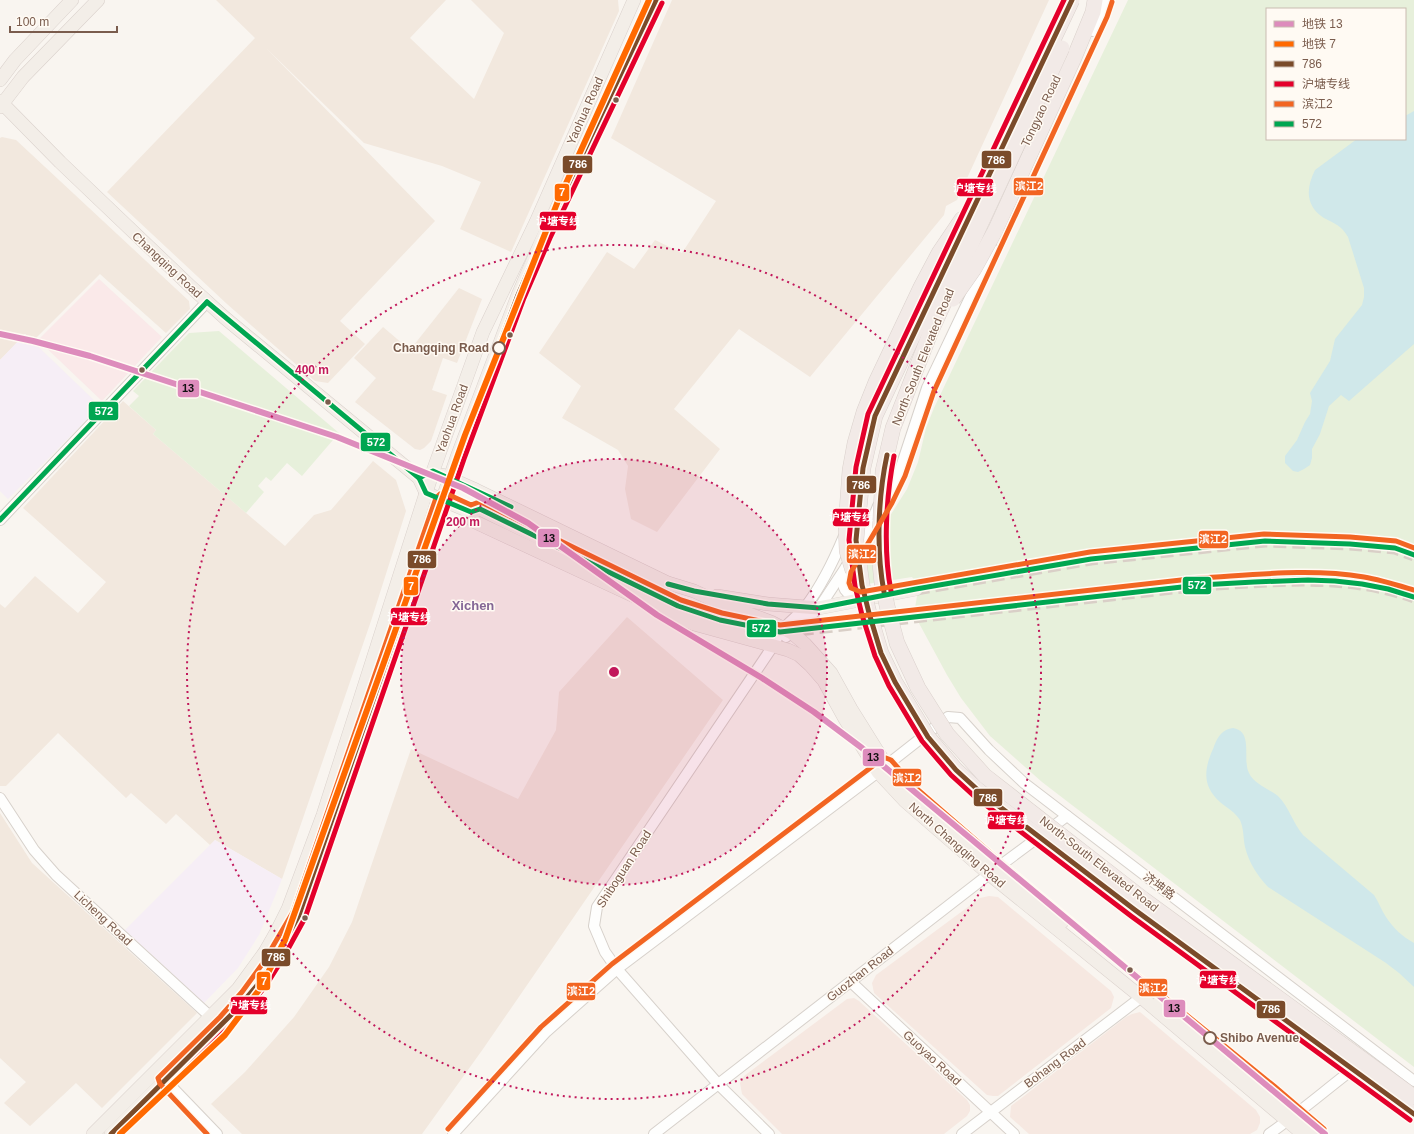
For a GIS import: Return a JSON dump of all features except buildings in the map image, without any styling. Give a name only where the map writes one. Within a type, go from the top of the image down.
[{"type":"highway","name":"North-South Elevated Road","points":[[1072,0],[875,416],[863,468],[856,540],[862,584],[881,653],[895,682],[928,737],[956,770],[979,791],[1142,915],[1414,1114]]},
{"type":"highway","name":"North-South Elevated Road","points":[[1083,0],[931,331],[906,393],[894,428],[883,471],[879,554],[882,583],[897,643],[918,688],[947,734],[985,776],[1143,899],[1414,1097]]},
{"type":"highway","points":[[931,331],[974,269],[995,231],[1074,58],[1094,3]]},
{"type":"highway","points":[[869,613],[856,582],[847,551],[846,525],[850,470],[856,443],[864,412],[876,382],[921,286],[962,219]]},
{"type":"main road","points":[[0,80],[15,60],[72,0]]},
{"type":"main road","name":"Yaohua Road","points":[[111,1134],[165,1080],[216,1021],[265,952],[288,909],[323,815],[433,471],[483,332],[536,222],[634,0]]},
{"type":"main road","name":"Yaohua Road","points":[[93,1134],[216,1021],[237,1009],[258,983],[276,957],[299,915],[442,500],[518,295],[544,234],[656,0]]},
{"type":"main road","points":[[1,104],[23,78],[94,3]]},
{"type":"main road","name":"Changqing Road","points":[[1,104],[103,204],[207,302],[419,478],[426,493]]},
{"type":"main road","points":[[419,478],[433,471],[450,479]]},
{"type":"main road","name":"North Changqing Road","points":[[450,479],[668,583],[694,591],[722,604],[759,616],[788,630],[805,644],[831,673],[882,768]]},
{"type":"main road","points":[[426,493],[442,500]]},
{"type":"main road","name":"North Changqing Road","points":[[442,500],[471,512],[473,521],[694,624],[788,650],[799,655],[824,681],[845,719],[906,801],[1126,975],[1145,994],[1292,1117],[1319,1134]]},
{"type":"main road","points":[[471,512],[480,509],[678,606],[720,620],[744,625]]},
{"type":"main road","points":[[694,591],[768,604],[819,608],[916,589]]},
{"type":"main road","name":"North Changqing Road","points":[[1292,1117],[1303,1134]]},
{"type":"street","name":"Tongyao Road","points":[[773,646],[806,607],[836,555],[852,519],[865,480],[886,395],[897,358],[913,320],[1066,0]]},
{"type":"street","points":[[870,526],[899,473],[927,388],[1101,14],[1105,0]]},
{"type":"street","name":"Tongyao Road","points":[[788,630],[819,608],[870,526],[878,506],[904,409],[918,371],[1094,3]]},
{"type":"street","points":[[0,520],[207,302]]},
{"type":"street","points":[[844,570],[842,584],[846,593],[860,599]]},
{"type":"street","name":"Shiboguan Road","points":[[769,1134],[718,1085],[616,969],[605,952],[594,926],[597,907],[773,646]]},
{"type":"street","name":"济坤路","points":[[882,768],[948,717],[960,718],[1006,767],[1024,783],[1414,1080]]},
{"type":"street","points":[[453,1134],[546,1032],[616,969],[882,768]]},
{"type":"street","name":"Licheng Road","points":[[0,798],[31,846],[52,871],[216,1021]]},
{"type":"street","name":"Guozhan Road","points":[[654,1134],[993,871],[1067,816]]},
{"type":"street","name":"Guoyao Road","points":[[850,982],[1014,1134]]},
{"type":"street","name":"Bohang Road","points":[[962,1134],[1145,994]]},
{"type":"street","points":[[1269,1134],[1376,1052]]},
{"type":"street","points":[[165,1080],[218,1134]]},
{"type":"shaded area","points":[[216,0],[446,0],[410,38],[474,99],[504,33],[471,0],[618,0],[619,11],[511,252],[460,229],[481,182],[442,166],[364,143],[266,48],[435,221],[340,321],[365,344],[328,383],[315,381],[227,304],[107,192],[255,38]]},
{"type":"shaded area","points":[[672,0],[1049,0],[957,200],[946,206],[944,215],[810,377],[739,329],[674,409],[720,449],[657,532],[631,519],[625,489],[628,466],[618,450],[562,418],[581,386],[539,353],[607,252],[634,269],[655,240],[682,253],[716,201],[611,138]]},
{"type":"shaded area","points":[[2,137],[16,140],[189,301],[190,309],[166,333],[100,274],[33,341],[25,334],[0,360],[0,138]]},
{"type":"shaded area","points":[[99,279],[162,337],[102,401],[38,340]]},
{"type":"shaded area","points":[[459,288],[482,299],[457,363],[443,358],[432,390],[447,395],[431,441],[420,450],[415,449],[355,402],[376,378],[354,358],[383,327],[410,350]]},
{"type":"shaded area","points":[[25,334],[100,406],[8,499],[0,491],[0,360]]},
{"type":"shaded area","points":[[123,401],[156,430],[153,434],[285,546],[314,515],[331,510],[373,461],[396,480],[406,511],[371,621],[282,879],[215,840],[210,845],[176,814],[166,824],[131,793],[126,798],[58,733],[6,786],[0,786],[0,604],[5,608],[35,576],[78,613],[106,582],[23,508]]},
{"type":"shaded area","points":[[627,617],[723,700],[483,1049],[422,1134],[242,1134],[211,1104],[245,1072],[294,1017],[329,967],[352,922],[411,749],[518,799],[556,730],[559,692]]},
{"type":"shaded area","points":[[0,813],[32,863],[197,1013],[102,1108],[76,1083],[30,1126],[4,1103],[26,1082],[0,1058]]},
{"type":"shaded area","points":[[215,840],[282,879],[259,935],[238,968],[204,1003],[125,930]]},
{"type":"shaded area","points":[[989,896],[998,897],[1111,991],[1114,997],[1111,1008],[998,1096],[987,1095],[874,993],[872,983],[876,975],[980,898]]},
{"type":"shaded area","points":[[854,998],[967,1100],[970,1105],[970,1111],[967,1116],[944,1134],[782,1134],[742,1094],[740,1083],[744,1076],[847,999]]},
{"type":"shaded area","points":[[1140,1012],[1256,1110],[1260,1117],[1260,1123],[1257,1130],[1250,1134],[1029,1134],[1010,1117],[1011,1106],[1126,1017]]},
{"type":"green space","points":[[1128,0],[1414,0],[1414,1067],[1042,782],[990,736],[961,698],[914,614],[917,596],[915,581],[912,577],[855,586],[853,585],[850,581],[852,576],[907,489],[918,462],[926,428],[934,408]]},
{"type":"green space","points":[[219,331],[339,433],[302,476],[287,463],[271,481],[266,477],[258,486],[264,492],[246,513],[153,434],[156,430],[129,406],[139,396],[133,391],[189,333]]},
{"type":"water","points":[[1414,111],[1414,344],[1349,401],[1341,395],[1329,406],[1320,434],[1312,449],[1310,465],[1298,472],[1293,471],[1285,463],[1285,456],[1297,440],[1310,414],[1312,401],[1310,393],[1330,361],[1335,339],[1362,305],[1364,297],[1364,288],[1348,237],[1340,227],[1324,218],[1313,208],[1309,196],[1310,183],[1315,170],[1356,140],[1406,140],[1406,115]]},
{"type":"water","points":[[1233,728],[1239,730],[1243,734],[1246,747],[1247,767],[1251,777],[1282,800],[1303,835],[1374,895],[1384,914],[1392,925],[1402,935],[1414,943],[1414,987],[1386,963],[1268,887],[1257,873],[1251,864],[1244,844],[1240,820],[1214,796],[1210,790],[1206,777],[1210,756],[1218,738],[1225,731]]},
{"type":"tunnel","points":[[916,589],[1091,559],[1265,541],[1350,544],[1395,548],[1414,555]]},
{"type":"tunnel","points":[[744,625],[780,632],[1200,585],[1281,580],[1335,581],[1362,584],[1388,589],[1414,597]]},
{"type":"metro line","name":"7","points":[[120,1134],[225,1035],[259,990],[285,940],[465,435],[558,201],[649,0]]},
{"type":"metro line","name":"13","points":[[0,334],[90,356],[337,437],[463,488],[528,523],[657,615],[762,678],[814,712],[862,748],[1325,1134]]},
{"type":"transit line","name":"786","points":[[111,1134],[237,1009],[259,983],[276,957],[299,915],[457,457],[518,295],[544,235],[656,0]]},
{"type":"transit line","name":"沪塘专线","points":[[1064,0],[868,414],[856,467],[849,540],[855,586],[862,615],[875,656],[889,686],[922,741],[951,775],[974,796],[1131,916],[1410,1120]]},
{"type":"transit line","name":"786","points":[[1072,0],[875,416],[863,468],[856,540],[862,585],[881,653],[895,682],[928,737],[956,770],[979,791],[1135,910],[1414,1114]]},
{"type":"transit line","name":"滨江2","points":[[1112,2],[1107,17],[934,391],[905,476],[892,503],[851,572],[849,583],[851,588],[861,592],[1090,552],[1264,534],[1350,537],[1396,541],[1414,548]]},
{"type":"transit line","name":"沪塘专线","points":[[121,1134],[242,1014],[265,987],[305,918],[464,459],[524,298],[550,238],[662,3]]},
{"type":"transit line","name":"572","points":[[207,302],[419,478],[426,493],[471,512],[480,509],[678,606],[720,620],[780,632],[1200,585],[1308,580],[1362,584],[1388,589],[1414,597]]},
{"type":"transit line","name":"572","points":[[0,520],[207,302]]},
{"type":"transit line","name":"786","points":[[884,592],[881,576],[879,524],[887,455]]},
{"type":"transit line","name":"沪塘专线","points":[[891,591],[887,558],[886,524],[894,456]]},
{"type":"transit line","name":"572","points":[[419,478],[433,471],[511,507]]},
{"type":"transit line","name":"滨江2","points":[[207,1134],[160,1084],[158,1078],[220,1017],[242,992],[263,963],[293,912],[436,498],[440,494],[445,493],[471,505],[479,502],[483,503],[681,600],[722,613],[780,625],[1199,578],[1261,574],[1344,574],[1364,577],[1414,590]]},
{"type":"transit line","name":"572","points":[[668,584],[694,591],[768,604],[819,608],[916,589],[1091,559],[1265,541],[1350,544],[1395,548],[1414,555]]},
{"type":"transit line","name":"滨江2","points":[[448,1129],[541,1027],[612,964],[882,759],[886,758],[891,760],[917,789],[1002,863],[1129,969],[1274,1086],[1324,1129]]},
{"type":"place","name":"Changqing Road","points":[[499,348]]},
{"type":"place","name":"Shibo Avenue","points":[[1210,1038]]},
{"type":"district","name":"Xichen","points":[[473,605]]}]
